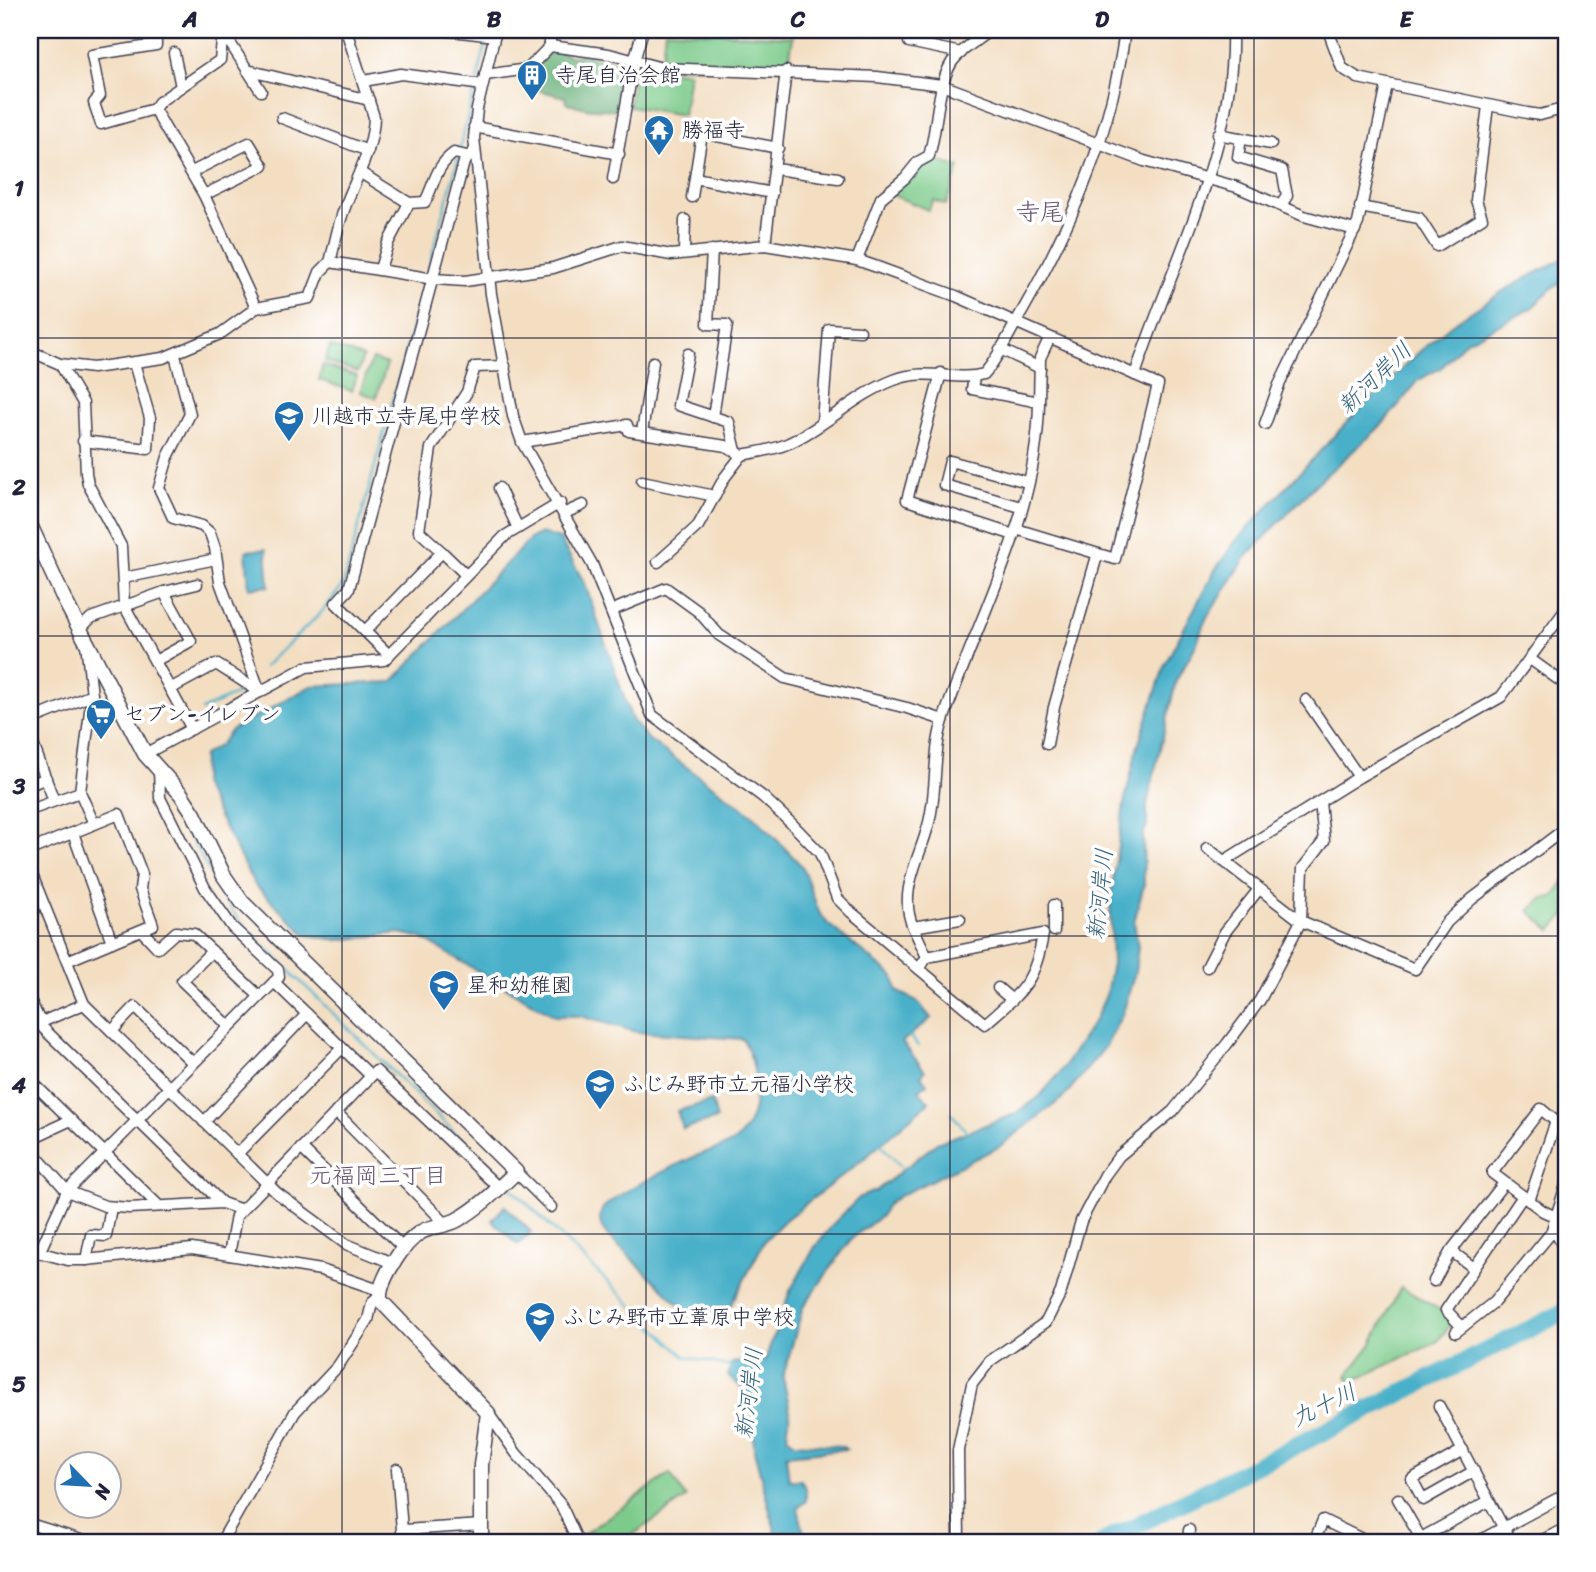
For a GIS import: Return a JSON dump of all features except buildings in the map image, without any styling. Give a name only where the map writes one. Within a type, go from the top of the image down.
[{"type":"street","points":[[156,30],[156,45],[92,55],[100,96],[94,103],[101,124],[154,109],[159,102],[220,60],[222,31]]},
{"type":"street","points":[[30,351],[60,364],[93,368],[134,363],[175,355],[220,334],[256,308],[310,298],[320,272],[330,262],[344,208],[368,151],[374,117],[346,30]]},
{"type":"street","points":[[389,655],[337,603],[349,589],[471,153],[474,127],[496,33],[443,30]]},
{"type":"street","points":[[364,81],[401,74],[484,80],[528,69],[550,46],[550,30]]},
{"type":"street","points":[[612,179],[619,154],[634,61],[643,30]]},
{"type":"street","points":[[857,260],[881,198],[918,162],[929,156],[936,134],[942,85],[953,60],[990,30]]},
{"type":"street","points":[[522,442],[626,425],[629,431],[726,446],[739,453],[789,444],[895,379],[911,374],[941,373],[974,377],[984,374],[1053,255],[1086,186],[1101,143],[1125,30]]},
{"type":"street","points":[[1135,375],[1208,178],[1233,56],[1232,30]]},
{"type":"street","points":[[1328,30],[1342,68],[1358,78],[1540,115],[1566,108]]},
{"type":"street","points":[[222,31],[261,91]]},
{"type":"street","points":[[909,42],[961,53]]},
{"type":"street","points":[[550,46],[662,68],[877,76],[942,85],[1144,161],[1208,178],[1304,216],[1355,230]]},
{"type":"street","points":[[174,53],[181,87]]},
{"type":"street","points":[[247,70],[369,100]]},
{"type":"street","points":[[765,245],[786,71]]},
{"type":"street","points":[[1265,424],[1279,385],[1355,230],[1387,85]]},
{"type":"street","points":[[1360,207],[1419,218],[1437,246],[1482,218],[1476,200],[1488,106]]},
{"type":"street","points":[[154,109],[204,195],[256,308]]},
{"type":"street","points":[[282,118],[368,151]]},
{"type":"street","points":[[474,127],[619,154]]},
{"type":"street","points":[[692,197],[702,133],[778,148]]},
{"type":"street","points":[[1218,134],[1271,144]]},
{"type":"street","points":[[1241,138],[1238,157],[1282,170],[1287,196],[1281,205]]},
{"type":"street","points":[[192,172],[248,143],[263,166],[204,195]]},
{"type":"street","points":[[361,173],[409,203],[425,202],[436,170],[447,158],[454,153],[471,153]]},
{"type":"street","points":[[471,153],[513,416],[522,442],[562,508],[613,610],[652,715],[780,813],[820,853],[837,898],[985,1024],[1012,1000],[1034,975],[1049,933],[1054,905]]},
{"type":"street","points":[[776,169],[838,178]]},
{"type":"street","points":[[695,178],[772,192]]},
{"type":"street","points":[[380,269],[388,243],[409,203]]},
{"type":"street","points":[[684,253],[685,220]]},
{"type":"street","points":[[330,262],[434,279],[465,281],[553,268],[622,246],[671,255],[765,245],[857,260],[956,296],[1158,385],[1115,559],[907,500],[941,373]]},
{"type":"street","points":[[712,250],[708,324],[727,326],[713,416]]},
{"type":"street","points":[[822,422],[829,328],[860,331]]},
{"type":"street","points":[[927,957],[906,912],[906,896],[929,824],[936,749],[943,720],[1015,532],[1038,433],[1040,358],[1049,339]]},
{"type":"street","points":[[1000,349],[1040,368]]},
{"type":"street","points":[[175,355],[190,414],[168,457],[159,488],[173,518],[202,526],[210,533],[220,582],[260,692]]},
{"type":"street","points":[[658,562],[698,526],[739,453],[729,422],[678,405],[688,355]]},
{"type":"street","points":[[642,432],[653,362]]},
{"type":"street","points":[[83,441],[148,449],[150,418],[134,363]]},
{"type":"street","points":[[60,364],[83,403],[83,441],[88,484],[121,546],[124,605],[192,729]]},
{"type":"street","points":[[466,575],[419,531],[431,447],[467,392],[475,367],[505,366]]},
{"type":"street","points":[[974,377],[971,389],[1039,402]]},
{"type":"street","points":[[1021,507],[944,485],[950,461],[1027,482]]},
{"type":"street","points":[[642,481],[715,496]]},
{"type":"street","points":[[499,488],[517,526]]},
{"type":"street","points":[[145,754],[306,667],[384,660],[517,526],[562,508],[583,505]]},
{"type":"street","points":[[30,525],[145,754],[194,814],[224,876],[242,902],[551,1207]]},
{"type":"street","points":[[365,631],[442,552]]},
{"type":"street","points":[[1047,744],[1054,707],[1097,555]]},
{"type":"street","points":[[124,578],[216,559]]},
{"type":"street","points":[[94,824],[80,792],[92,695],[83,635],[91,618],[164,592],[197,584]]},
{"type":"street","points":[[613,610],[666,588],[699,612],[719,635],[785,678],[907,708],[943,720]]},
{"type":"street","points":[[155,661],[191,640],[164,592]]},
{"type":"street","points":[[1224,861],[1359,777],[1501,697],[1566,609]]},
{"type":"street","points":[[1530,659],[1566,685]]},
{"type":"street","points":[[170,689],[216,664],[260,692]]},
{"type":"street","points":[[30,720],[92,695]]},
{"type":"street","points":[[1306,700],[1359,777]]},
{"type":"street","points":[[30,745],[33,744],[54,801]]},
{"type":"street","points":[[159,769],[160,798],[205,888],[232,927],[278,970],[279,977],[228,1025],[67,1191],[35,1252],[68,1260],[86,1260],[192,1249],[321,1270],[379,1294],[488,1413],[516,1453],[561,1505],[578,1542]]},
{"type":"street","points":[[30,785],[46,778]]},
{"type":"street","points":[[30,810],[80,792]]},
{"type":"street","points":[[959,1542],[958,1450],[972,1384],[990,1362],[1046,1322],[1061,1292],[1081,1222],[1105,1175],[1119,1157],[1173,1111],[1260,1000],[1301,921],[1303,868],[1324,841],[1320,802]]},
{"type":"street","points":[[30,850],[119,814],[142,874],[140,889],[153,925],[67,961]]},
{"type":"street","points":[[1207,848],[1301,921],[1415,969],[1447,922],[1472,899],[1566,828]]},
{"type":"street","points":[[73,833],[112,942]]},
{"type":"street","points":[[30,870],[84,1003],[167,1088],[268,1184],[346,1244],[396,1264]]},
{"type":"street","points":[[1207,967],[1224,932],[1259,889]]},
{"type":"street","points":[[914,927],[960,919]]},
{"type":"street","points":[[142,931],[158,948]]},
{"type":"street","points":[[149,957],[176,932],[194,934],[258,995]]},
{"type":"street","points":[[919,969],[927,957],[1049,933],[1067,933]]},
{"type":"street","points":[[212,951],[182,981],[228,1025]]},
{"type":"street","points":[[274,982],[371,1076]]},
{"type":"street","points":[[998,988],[1012,1000]]},
{"type":"street","points":[[30,1000],[34,1025],[222,1203]]},
{"type":"street","points":[[34,1025],[84,1003]]},
{"type":"street","points":[[112,1031],[135,1007],[192,1062]]},
{"type":"street","points":[[204,1122],[307,1014]]},
{"type":"street","points":[[237,1154],[342,1048]]},
{"type":"street","points":[[229,1255],[236,1216],[376,1071],[500,1189]]},
{"type":"street","points":[[30,1080],[159,1206]]},
{"type":"street","points":[[1556,1217],[1526,1199],[1492,1173],[1541,1109],[1566,1130]]},
{"type":"street","points":[[336,1112],[446,1224]]},
{"type":"street","points":[[30,1139],[71,1120]]},
{"type":"street","points":[[1556,1121],[1526,1199],[1446,1310],[1459,1330],[1494,1302],[1551,1233],[1566,1185]]},
{"type":"street","points":[[301,1148],[405,1250]]},
{"type":"street","points":[[30,1149],[67,1191],[111,1207],[222,1203],[242,1210]]},
{"type":"street","points":[[221,1542],[295,1412],[338,1366],[368,1320],[372,1303],[405,1250],[422,1231],[457,1221],[500,1189],[516,1171]]},
{"type":"street","points":[[1434,1281],[1451,1251],[1504,1183]]},
{"type":"street","points":[[86,1260],[91,1235],[106,1236],[111,1207]]},
{"type":"street","points":[[1551,1233],[1558,1235],[1566,1252]]},
{"type":"street","points":[[1451,1251],[1474,1268]]},
{"type":"street","points":[[1439,1406],[1511,1542]]},
{"type":"street","points":[[481,1542],[481,1465],[488,1413]]},
{"type":"street","points":[[1462,1450],[1412,1479],[1423,1500],[1474,1471]]},
{"type":"street","points":[[397,1469],[403,1542]]},
{"type":"street","points":[[1477,1542],[1566,1494]]},
{"type":"street","points":[[1398,1499],[1422,1540],[1489,1501]]},
{"type":"street","points":[[1314,1542],[1323,1520],[1368,1542]]},
{"type":"street","points":[[30,1524],[68,1540]]},
{"type":"street","points":[[404,1530],[482,1525]]},
{"type":"street","points":[[1539,1542],[1566,1528]]},
{"type":"street","points":[[30,1541],[88,1542]]},
{"type":"green space","points":[[665,30],[793,37],[788,68],[679,67],[639,61],[638,51],[662,56]]},
{"type":"green space","points":[[560,51],[572,57],[580,54],[627,64],[623,110],[590,109],[566,103],[565,97],[536,90],[530,74],[549,52]]},
{"type":"green space","points":[[636,64],[689,73],[683,115],[629,106]]},
{"type":"green space","points":[[932,160],[959,167],[946,205],[933,200],[928,210],[890,194],[920,164]]},
{"type":"green space","points":[[330,346],[363,357],[358,372],[325,361]]},
{"type":"green space","points":[[372,359],[387,364],[376,398],[360,392]]},
{"type":"green space","points":[[323,365],[357,376],[352,391],[319,380]]},
{"type":"green space","points":[[1566,879],[1566,914],[1551,930],[1529,911],[1543,898],[1554,897]]},
{"type":"green space","points":[[1401,1287],[1442,1311],[1453,1321],[1437,1342],[1351,1382],[1347,1376],[1371,1345]]},
{"type":"green space","points":[[670,1474],[686,1498],[622,1542],[586,1542],[581,1536]]},
{"type":"water","name":"新河岸川","points":[[1566,257],[1566,280],[1551,289],[1532,308],[1465,342],[1442,367],[1419,380],[1381,426],[1316,484],[1247,556],[1206,619],[1196,645],[1176,681],[1147,804],[1147,825],[1143,836],[1144,885],[1134,922],[1138,947],[1135,972],[1123,1013],[1106,1046],[1064,1097],[999,1147],[899,1196],[886,1206],[881,1216],[852,1238],[803,1307],[783,1377],[790,1411],[787,1437],[795,1443],[841,1446],[846,1449],[786,1455],[789,1480],[801,1480],[806,1488],[806,1501],[798,1508],[806,1542],[778,1542],[754,1450],[752,1396],[728,1376],[732,1363],[765,1360],[790,1291],[815,1247],[860,1197],[876,1191],[937,1143],[1015,1114],[1039,1097],[1060,1073],[1096,1018],[1106,995],[1112,963],[1110,901],[1124,804],[1136,752],[1165,664],[1215,570],[1235,542],[1351,418],[1419,352],[1451,325],[1506,289]]},
{"type":"water","points":[[541,533],[560,539],[585,584],[632,720],[648,739],[754,816],[802,866],[819,912],[828,924],[894,977],[897,991],[917,1001],[931,1018],[902,1042],[925,1071],[921,1076],[927,1084],[919,1090],[929,1102],[865,1158],[785,1220],[765,1240],[730,1307],[688,1313],[607,1235],[600,1217],[602,1210],[619,1196],[684,1162],[722,1148],[736,1140],[745,1130],[751,1118],[756,1091],[752,1064],[743,1039],[637,1032],[580,1016],[555,1016],[421,938],[400,933],[338,940],[306,935],[254,884],[202,784],[203,755],[220,745],[231,730],[311,686],[392,682],[531,538]]},
{"type":"water","points":[[266,549],[269,586],[249,588],[246,551]]},
{"type":"water","points":[[712,1101],[717,1119],[683,1129],[677,1111]]},
{"type":"water","points":[[505,1206],[531,1232],[518,1245],[492,1220]]},
{"type":"waterway","points":[[477,81],[487,40]]},
{"type":"waterway","points":[[459,152],[475,87]]},
{"type":"waterway","points":[[427,274],[458,159]]},
{"type":"waterway","points":[[264,667],[320,614],[343,585],[425,280]]},
{"type":"waterway","points":[[202,710],[245,690]]},
{"type":"waterway","points":[[174,809],[229,907],[249,931],[501,1178]]},
{"type":"waterway","points":[[908,1033],[918,1046]]},
{"type":"waterway","points":[[952,1114],[968,1133]]},
{"type":"waterway","points":[[880,1144],[904,1170]]},
{"type":"waterway","name":"新河岸川","points":[[508,1185],[684,1356],[732,1367]]},
{"type":"waterway","name":"九十川","points":[[1103,1542],[1566,1311]]},
{"type":"place","name":"寺尾自治会館","points":[[532,102]]},
{"type":"place","name":"勝福寺","points":[[659,157]]},
{"type":"place","name":"川越市立寺尾中学校","points":[[289,443]]},
{"type":"place","name":"セブン-イレブン","points":[[101,741]]},
{"type":"place","name":"星和幼稚園","points":[[444,1012]]},
{"type":"place","name":"ふじみ野市立元福小学校","points":[[600,1111]]},
{"type":"place","name":"ふじみ野市立葦原中学校","points":[[540,1344]]},
{"type":"district","name":"寺尾","points":[[1040,212]]},
{"type":"district","name":"元福岡三丁目","points":[[378,1175]]}]
